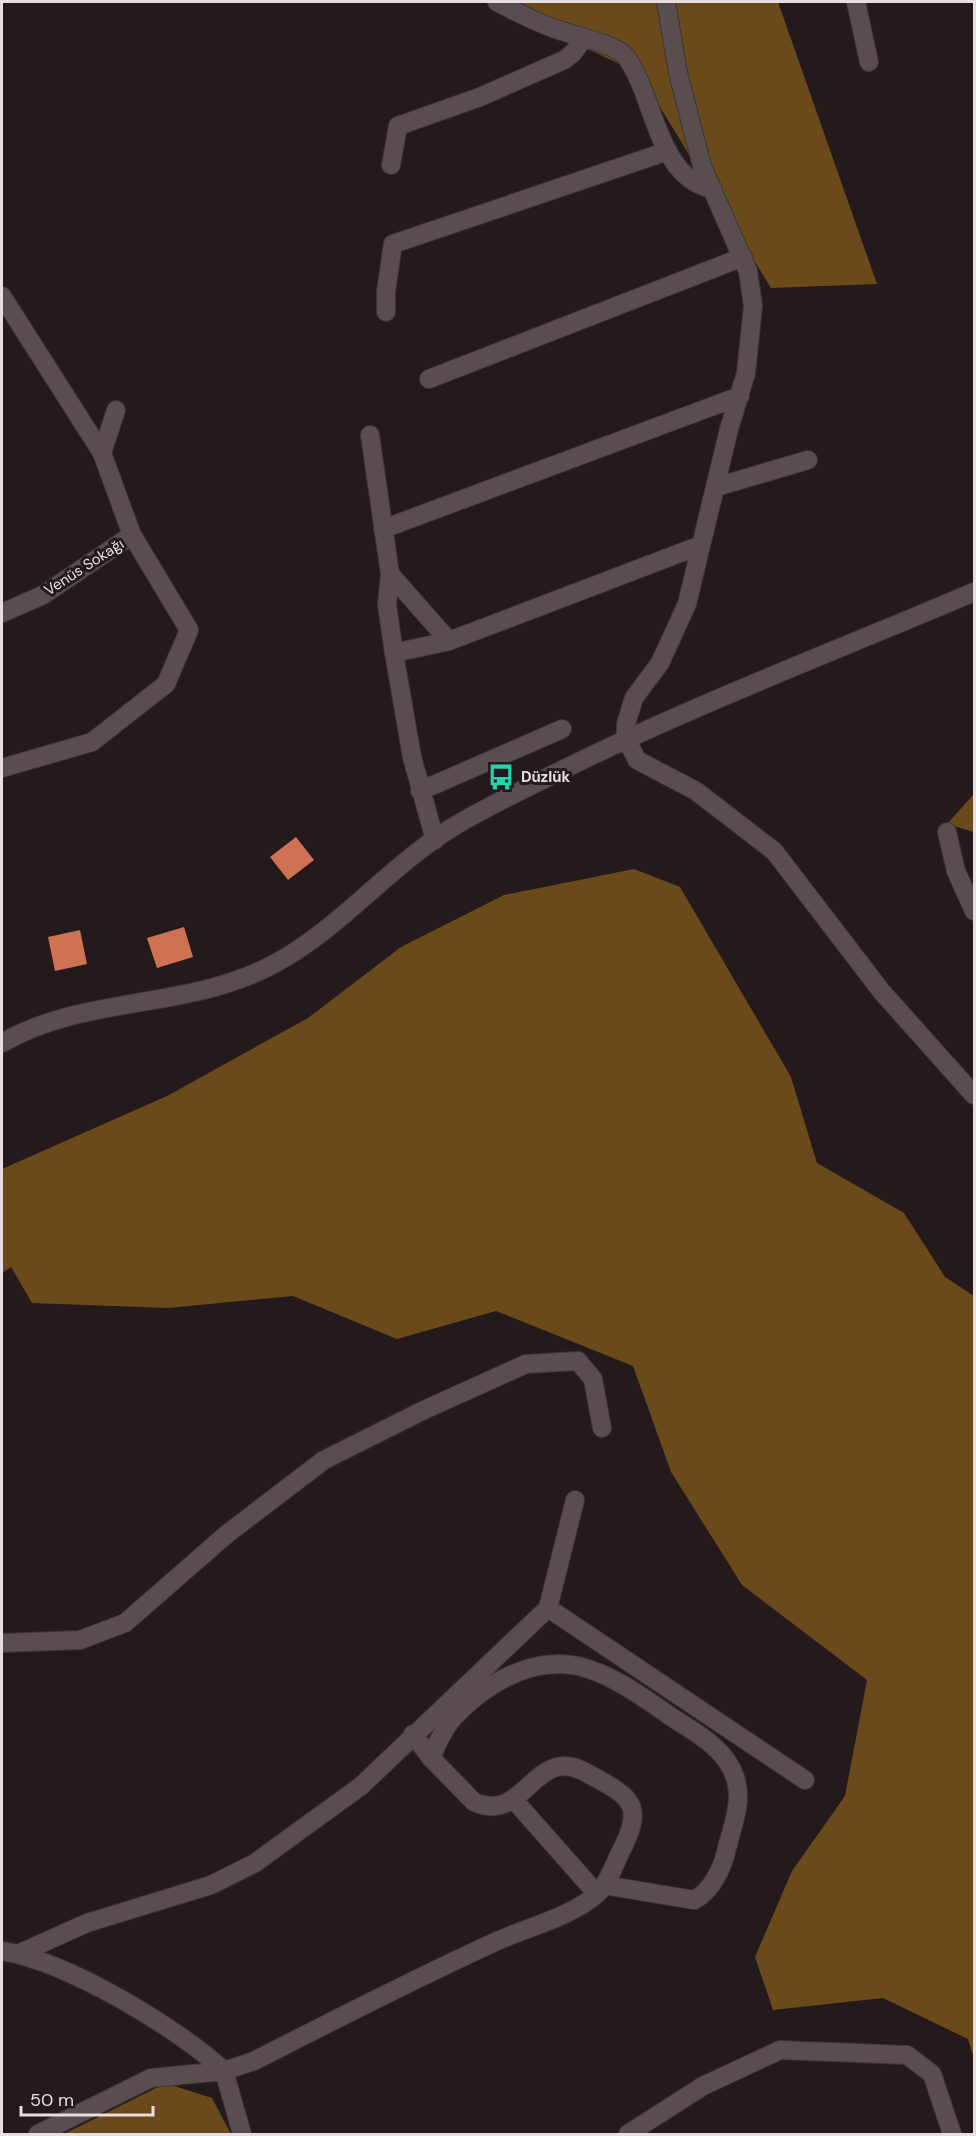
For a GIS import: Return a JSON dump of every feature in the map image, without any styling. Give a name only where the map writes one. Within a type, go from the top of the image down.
[{"type":"street","points":[[497,2],[551,28],[611,46],[626,56],[668,151],[685,176],[694,183],[712,189]]},
{"type":"street","points":[[666,2],[678,73],[702,166],[742,257],[752,289],[753,306],[746,373],[729,429],[717,487],[687,604],[660,663],[634,698],[626,724],[626,738],[637,760],[696,791],[774,851],[882,992],[975,1095]]},
{"type":"street","points":[[856,2],[869,62]]},
{"type":"street","points":[[391,165],[398,126],[480,97],[564,60],[573,53],[583,39]]},
{"type":"street","points":[[386,312],[386,291],[393,244],[668,151]]},
{"type":"street","points":[[429,379],[742,257]]},
{"type":"street","points":[[2,296],[102,453],[132,536],[189,630],[166,684],[92,742],[2,768]]},
{"type":"street","points":[[383,529],[740,396]]},
{"type":"street","points":[[102,453],[116,410]]},
{"type":"street","points":[[370,435],[390,574],[387,605],[394,653],[420,791],[435,840]]},
{"type":"street","points":[[717,487],[808,460]]},
{"type":"street","name":"Venüs Sokağı","points":[[2,613],[43,595],[132,536]]},
{"type":"street","points":[[394,653],[449,641],[701,546]]},
{"type":"street","points":[[390,574],[449,641]]},
{"type":"street","points":[[2,1043],[46,1021],[212,989],[264,969],[304,945],[435,840],[476,814],[626,738],[975,591]]},
{"type":"street","points":[[420,791],[562,729]]},
{"type":"street","points":[[947,832],[956,871],[975,911]]},
{"type":"street","points":[[2,1643],[80,1640],[125,1623],[227,1534],[324,1460],[424,1410],[526,1364],[578,1361],[593,1379],[602,1428]]},
{"type":"street","points":[[10,1952],[87,1923],[211,1885],[255,1863],[361,1786],[413,1734],[548,1608],[575,1500]]},
{"type":"street","points":[[548,1608],[805,1780]]},
{"type":"street","points":[[431,1758],[453,1718],[498,1681],[531,1667],[555,1664],[580,1666],[643,1698],[715,1747],[734,1774],[739,1799],[724,1860],[707,1891],[694,1900],[600,1889],[514,1800]]},
{"type":"street","points":[[38,2134],[151,2078],[224,2071],[254,2061],[497,1941],[558,1916],[600,1889],[635,1822],[635,1814],[628,1800],[587,1773],[565,1766],[545,1770],[514,1800],[491,1808],[474,1803],[431,1758],[413,1734]]},
{"type":"street","points":[[10,1952],[66,1971],[137,2010],[208,2056],[224,2071],[242,2134]]},
{"type":"street","points":[[628,2134],[703,2086],[780,2050],[908,2055],[932,2074],[952,2134]]},
{"type":"shaded area","points":[[487,2],[778,2],[877,284],[771,288],[639,73]]},
{"type":"shaded area","points":[[974,794],[974,832],[947,824]]},
{"type":"shaded area","points":[[634,869],[680,887],[791,1077],[817,1163],[904,1213],[945,1277],[974,1296],[974,2059],[968,2039],[883,1998],[773,2010],[755,1957],[792,1871],[845,1796],[867,1680],[742,1585],[671,1472],[633,1366],[496,1311],[397,1339],[293,1296],[168,1308],[32,1303],[11,1267],[2,1273],[2,1169],[167,1096],[308,1018],[401,947],[504,895]]},
{"type":"shaded area","points":[[171,2085],[212,2098],[231,2134],[64,2134],[158,2087]]},
{"type":"building","points":[[296,837],[314,860],[288,880],[270,857]]},
{"type":"building","points":[[184,927],[193,957],[157,968],[147,938]]},
{"type":"building","points":[[80,930],[87,964],[55,971],[48,937]]},
{"type":"place","name":"Düzlük","points":[[501,777]]}]
